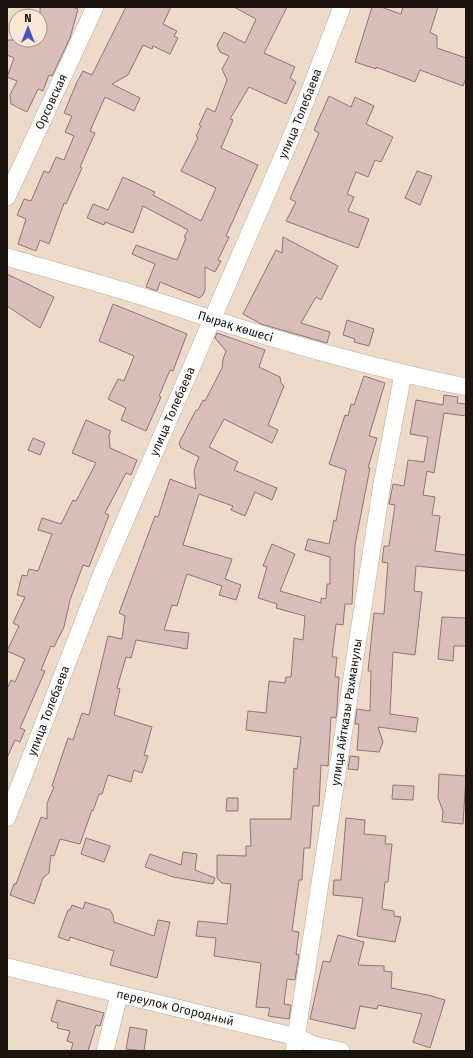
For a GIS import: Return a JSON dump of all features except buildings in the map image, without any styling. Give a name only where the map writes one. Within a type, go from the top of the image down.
[{"type":"street","name":"Орсовская","points":[[7,197],[95,7]]},
{"type":"street","name":"улица Толебаева","points":[[7,818],[101,576],[296,126],[342,7]]},
{"type":"street","name":"Пырақ көшесі","points":[[7,257],[172,306],[211,320],[402,374],[466,387]]},
{"type":"street","name":"улица Айтказы Рахманулы","points":[[295,1044],[382,484],[402,374]]},
{"type":"street","name":"переулок Огородный","points":[[7,967],[119,995],[295,1044],[314,1045],[341,1051]]},
{"type":"street","points":[[105,1051],[119,995]]}]
